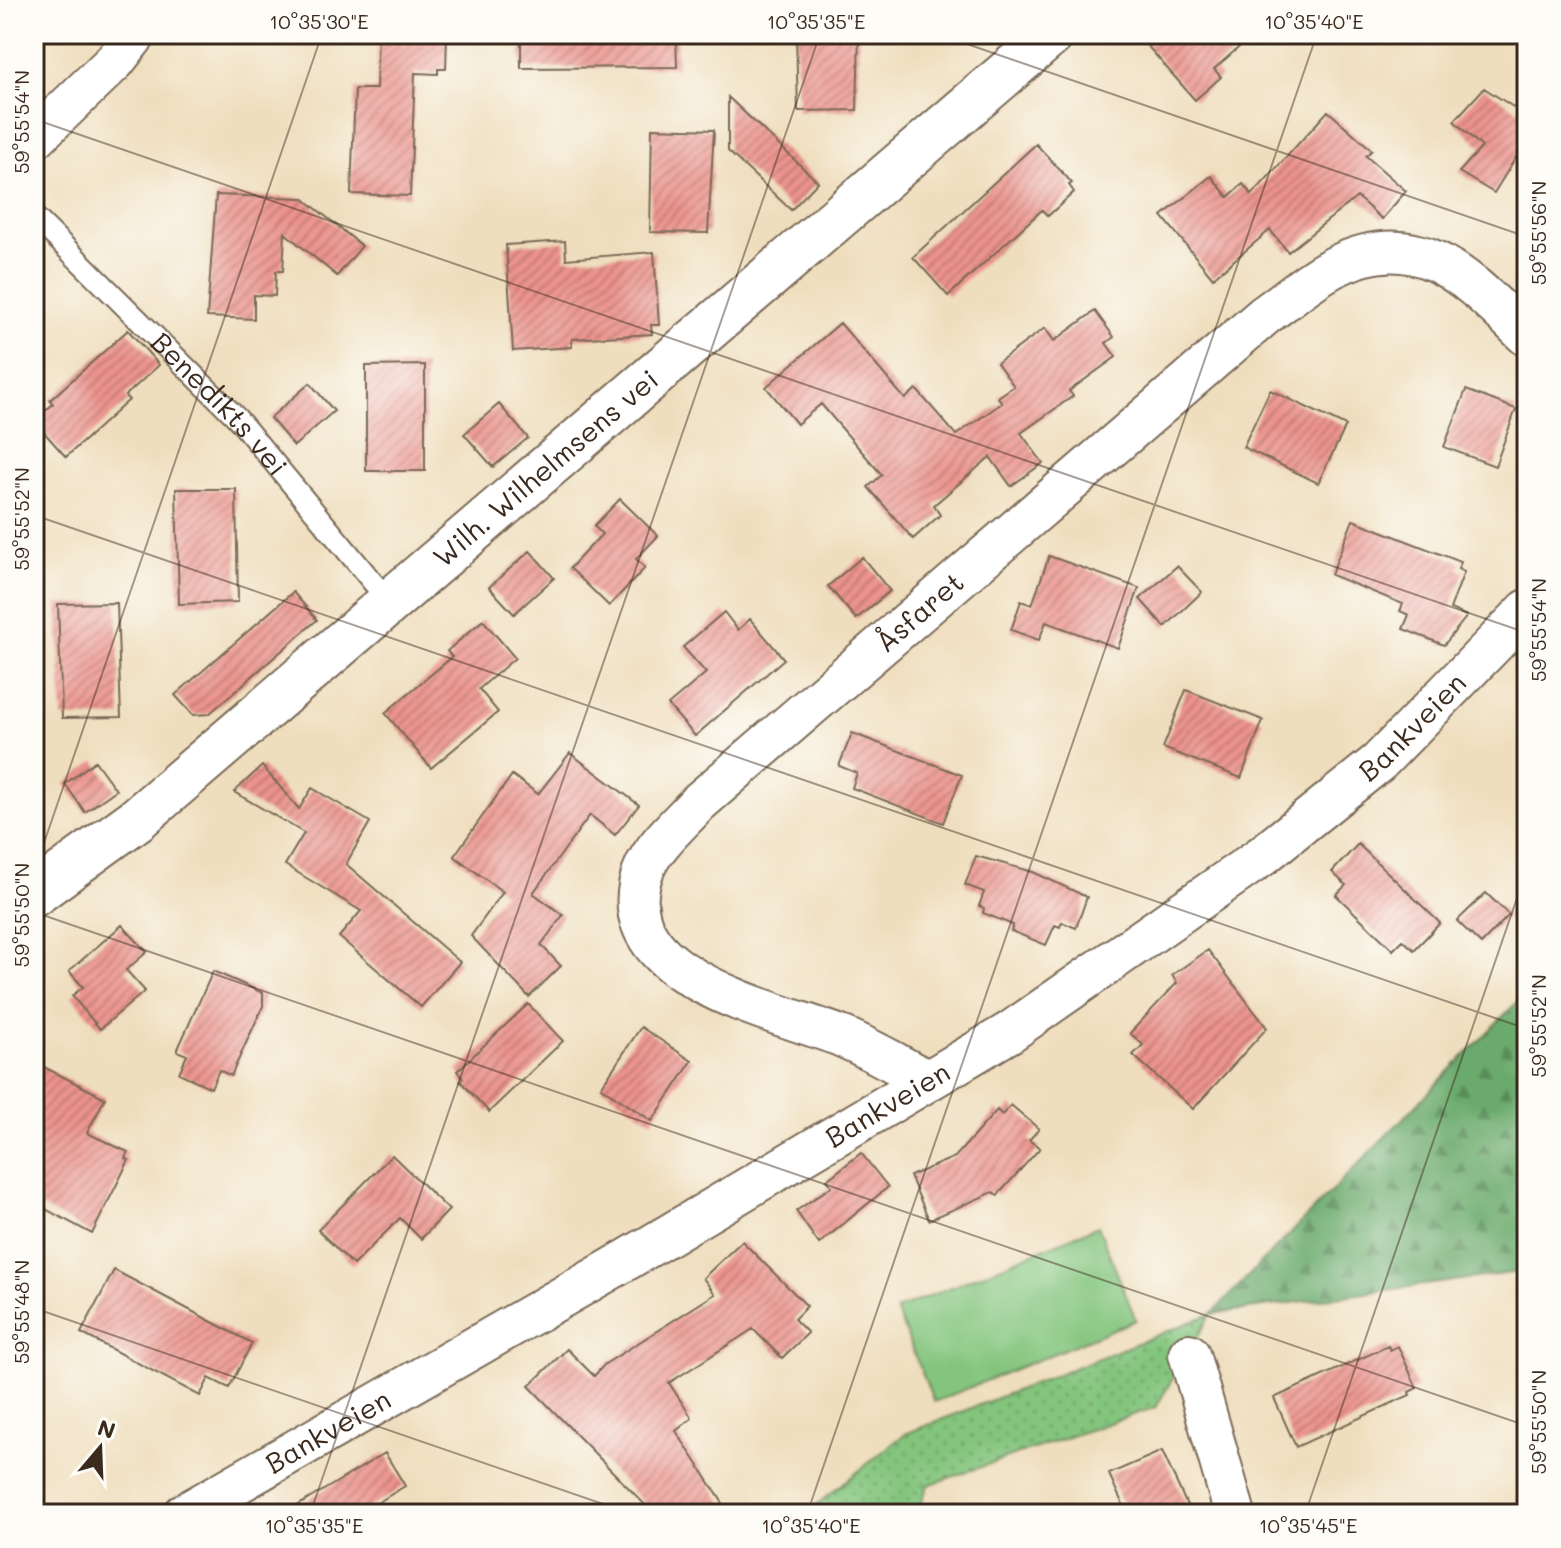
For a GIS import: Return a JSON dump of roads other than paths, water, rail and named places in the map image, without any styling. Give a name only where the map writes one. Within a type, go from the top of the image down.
[{"type":"street","points":[[34,139],[115,61],[136,34]]},
{"type":"street","name":"Wilh. Wilhelmsens vei","points":[[34,894],[137,819],[1052,34]]},
{"type":"street","name":"Åsfaret","points":[[925,1079],[846,1038],[699,984],[667,961],[646,934],[639,906],[644,870],[664,841],[698,803],[1265,315],[1334,267],[1370,253],[1402,250],[1437,260],[1469,281],[1527,336]]},
{"type":"street","name":"Bankveien","points":[[184,1514],[769,1176],[925,1079],[1010,1032],[1262,856],[1379,762],[1527,610]]},
{"type":"street","points":[[1189,1354],[1235,1514]]},
{"type":"lane","name":"Benedikts vei","points":[[34,216],[237,418],[390,603]]}]
